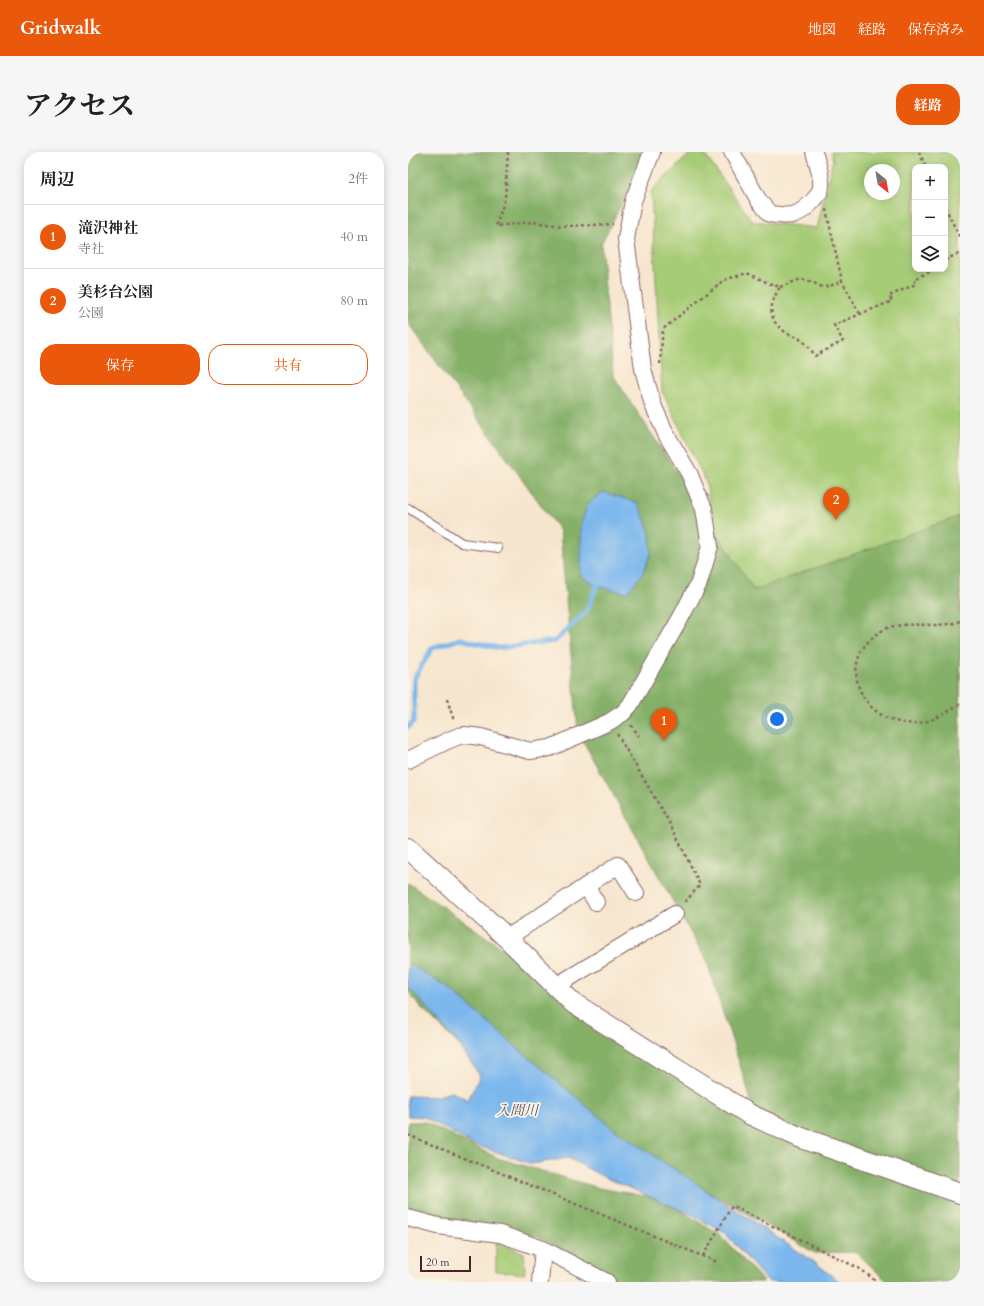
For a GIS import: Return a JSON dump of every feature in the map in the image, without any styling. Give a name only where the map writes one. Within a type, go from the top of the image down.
[{"type":"street","points":[[408,760],[447,741],[465,735],[481,737],[530,751],[550,748],[610,722],[623,713],[630,705],[699,584],[710,546],[704,509],[689,473],[666,434],[653,405],[643,369],[626,239],[633,201],[652,152]]},
{"type":"street","points":[[732,152],[759,202],[770,214],[790,216],[802,212],[816,198],[822,187],[819,168],[814,152]]},
{"type":"street","points":[[408,848],[507,938],[574,1003],[749,1114],[799,1137],[960,1193]]},
{"type":"street","points":[[507,938],[618,865],[636,893]]},
{"type":"street","points":[[586,886],[596,902]]},
{"type":"street","points":[[556,986],[675,914]]},
{"type":"street","points":[[408,1218],[438,1226],[500,1234],[543,1249],[607,1282]]},
{"type":"street","points":[[540,1282],[543,1249]]},
{"type":"lane","points":[[408,508],[462,543],[498,548]]},
{"type":"path","points":[[508,152],[505,199],[496,226],[533,222],[562,226],[592,226],[605,224]]},
{"type":"path","points":[[919,152],[925,164]]},
{"type":"path","points":[[822,187],[842,281],[860,314]]},
{"type":"path","points":[[948,213],[960,238]]},
{"type":"path","points":[[948,259],[960,253]]},
{"type":"path","points":[[842,281],[830,286],[822,287],[801,279],[780,287],[773,298],[770,309],[775,322],[783,331],[800,339],[808,346],[814,356],[843,342],[834,325],[892,301],[889,296],[916,284],[914,279],[929,272]]},
{"type":"path","points":[[660,366],[663,329],[724,280],[747,273],[780,287]]},
{"type":"path","points":[[960,621],[949,624],[887,628],[867,643],[860,653],[857,665],[857,676],[860,689],[871,708],[881,716],[898,722],[920,723],[934,719],[960,704]]},
{"type":"path","points":[[447,699],[459,736]]},
{"type":"path","points":[[621,741],[672,826],[700,884],[675,914]]},
{"type":"path","points":[[408,1135],[717,1262]]},
{"type":"path","points":[[703,1256],[732,1206],[860,1269],[877,1282]]},
{"type":"green space","points":[[408,152],[648,152],[601,244],[613,375],[754,590],[960,516],[960,1282],[888,1282],[856,1252],[815,1253],[615,1137],[486,1071],[423,1010],[408,991],[408,883],[758,1124],[707,962],[578,732],[560,531],[408,323]]},
{"type":"green space","points":[[692,152],[703,152],[752,221],[817,228],[833,160],[831,152],[960,152],[960,717],[618,733],[717,551],[706,482],[662,391],[651,191]]},
{"type":"green space","points":[[408,1122],[425,1122],[498,1158],[599,1188],[662,1199],[720,1235],[764,1282],[618,1282],[538,1237],[464,1225],[408,1212]]},
{"type":"green space","points":[[496,1242],[524,1253],[525,1274],[496,1271]]},
{"type":"water","points":[[603,492],[638,503],[650,533],[651,553],[643,573],[627,593],[597,586],[581,576],[581,524],[588,504]]},
{"type":"water","name":"入間川","points":[[408,963],[451,990],[614,1129],[814,1262],[840,1282],[768,1282],[725,1233],[693,1215],[606,1178],[568,1158],[532,1164],[473,1144],[424,1117],[408,1116],[408,1096],[435,1097],[452,1092],[468,1100],[480,1076],[458,1043],[412,991],[408,989]]},
{"type":"waterway","points":[[408,727],[414,721],[414,679],[432,648],[460,639],[499,648],[555,641],[586,612],[597,586]]},
{"type":"place","name":"美杉台公園","points":[[836,520]]},
{"type":"place","name":"滝沢神社","points":[[664,741]]}]
